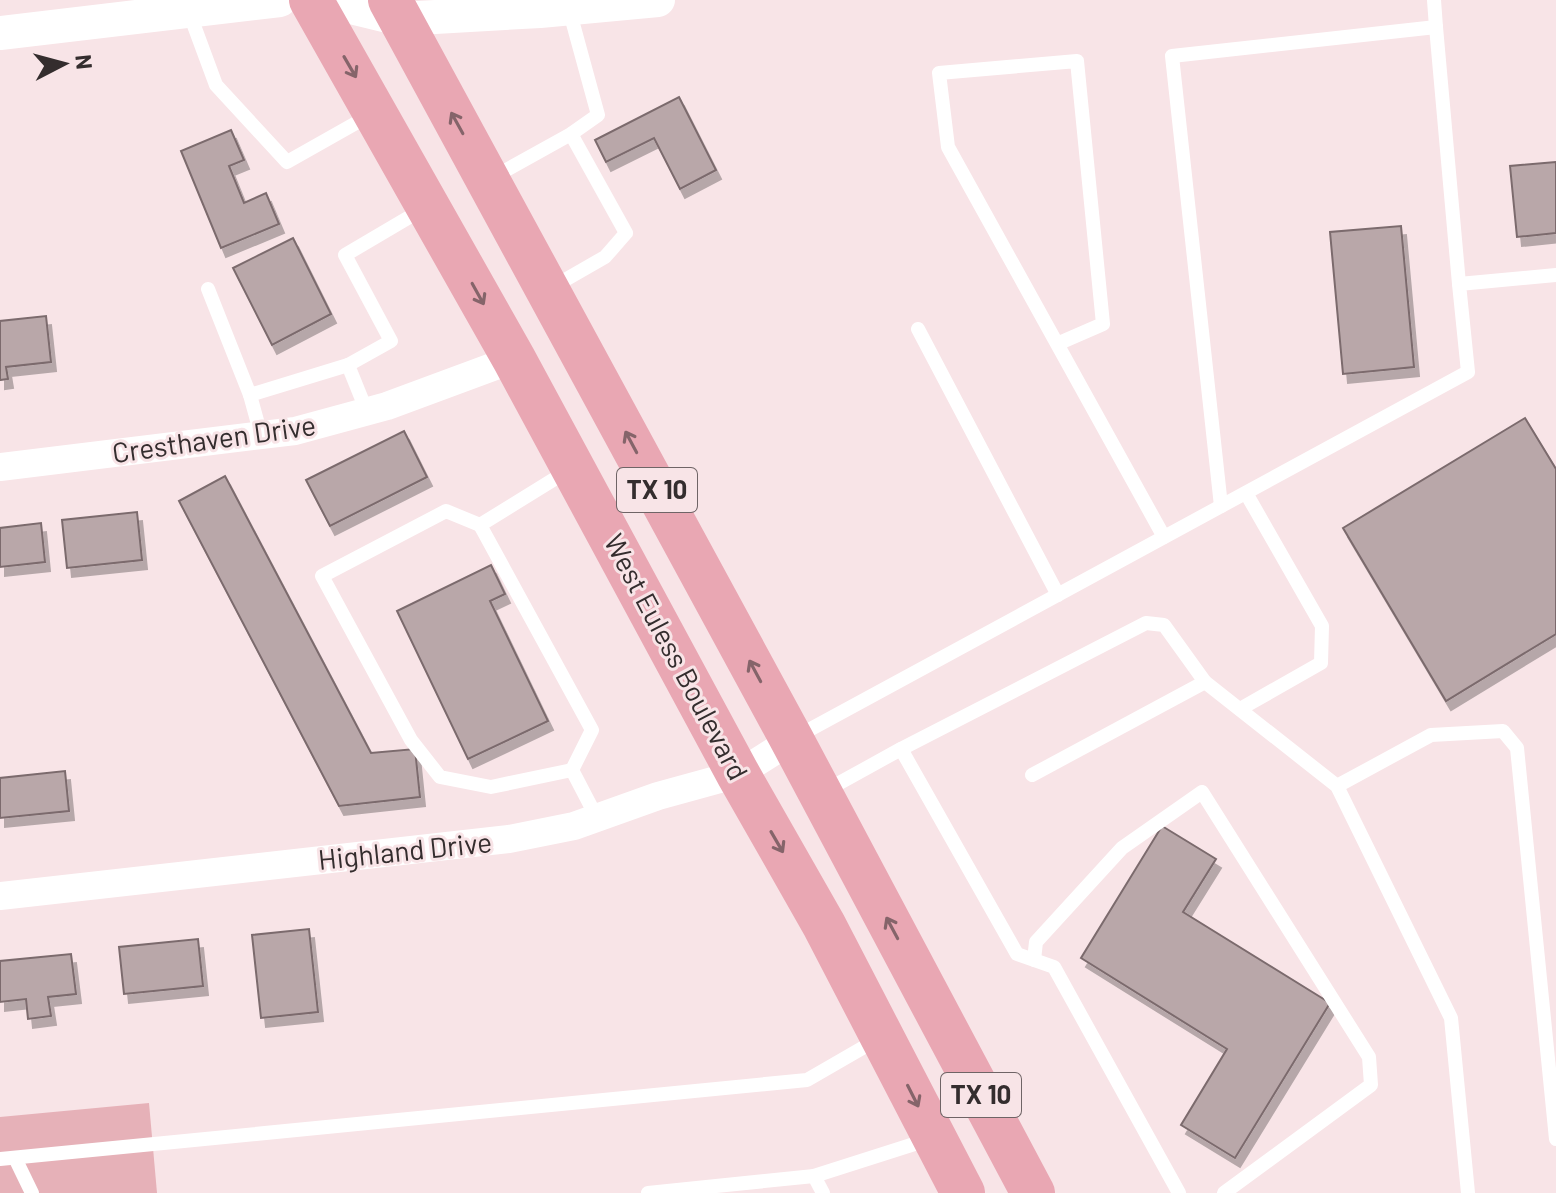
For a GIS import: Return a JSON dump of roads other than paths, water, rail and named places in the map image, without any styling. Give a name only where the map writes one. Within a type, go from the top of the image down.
[{"type":"main road","name":"West Euless Boulevard","points":[[311,0],[514,359],[738,774],[824,925],[963,1193]]},
{"type":"main road","name":"TX 10","points":[[395,10],[792,740],[1033,1193]]},
{"type":"street","points":[[0,33],[280,0]]},
{"type":"street","points":[[322,0],[395,10],[522,6],[569,9],[658,0]]},
{"type":"street","name":"Cresthaven Drive","points":[[0,467],[295,431],[367,412],[514,359]]},
{"type":"street","name":"Highland Drive","points":[[0,896],[509,839],[574,826],[658,796],[738,774],[792,740]]},
{"type":"lane","points":[[792,740],[1468,372],[1434,0]]},
{"type":"lane","points":[[488,180],[571,134],[598,115],[569,9]]},
{"type":"lane","points":[[189,11],[216,85],[287,162],[376,112]]},
{"type":"lane","points":[[1221,506],[1172,56],[1436,27]]},
{"type":"lane","points":[[1057,344],[1103,324],[1077,61],[939,73],[948,147],[1057,344],[1164,537]]},
{"type":"lane","points":[[548,290],[605,257],[626,233],[571,134]]},
{"type":"lane","points":[[250,395],[348,365],[391,341],[345,255],[428,206]]},
{"type":"lane","points":[[1459,284],[1556,275]]},
{"type":"lane","points":[[208,289],[250,395],[261,435]]},
{"type":"lane","points":[[918,329],[1058,595]]},
{"type":"lane","points":[[348,365],[367,412]]},
{"type":"lane","points":[[480,525],[573,467]]},
{"type":"lane","points":[[1240,709],[1321,663],[1322,626],[1246,493]]},
{"type":"lane","points":[[446,511],[480,525],[592,730],[572,770],[491,787],[440,777],[411,740],[322,576],[446,511]]},
{"type":"lane","points":[[820,793],[1146,623],[1164,625],[1205,682],[1337,786],[1451,1018],[1468,1193]]},
{"type":"lane","points":[[1032,775],[1205,682]]},
{"type":"lane","points":[[1337,786],[1431,735],[1503,731],[1517,748],[1556,1139]]},
{"type":"lane","points":[[901,749],[1017,954],[1054,967],[1179,1193]]},
{"type":"lane","points":[[572,770],[597,818]]},
{"type":"lane","points":[[1034,960],[1036,942],[1122,848],[1202,792],[1369,1057],[1371,1085],[1224,1193]]},
{"type":"lane","points":[[32,1193],[8,1159],[807,1080],[882,1037]]},
{"type":"lane","points":[[656,1193],[814,1176],[934,1138]]},
{"type":"lane","points":[[814,1176],[823,1193]]}]
